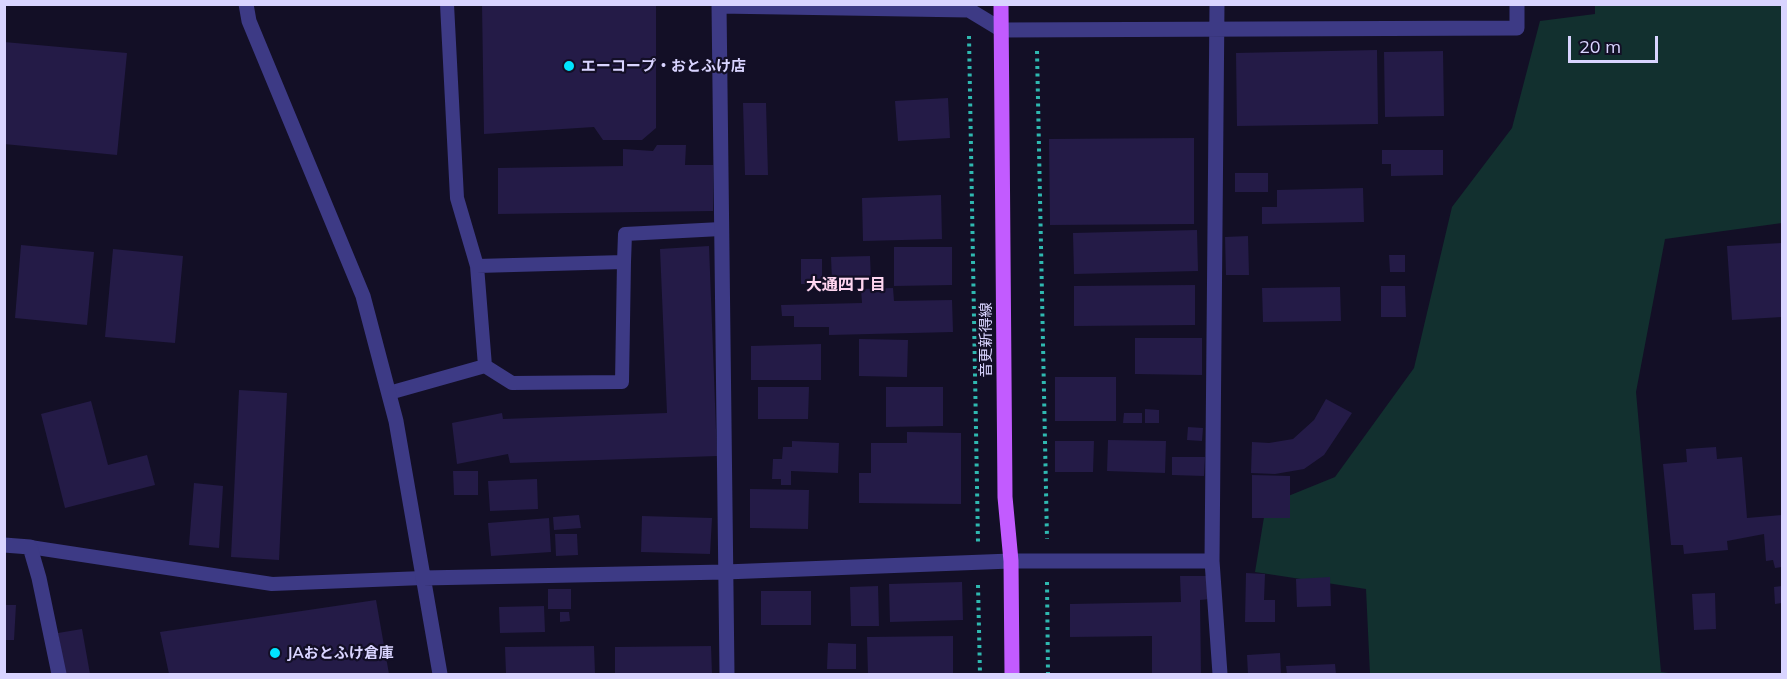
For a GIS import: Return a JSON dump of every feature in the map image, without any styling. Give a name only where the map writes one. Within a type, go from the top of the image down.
[{"type":"main road","name":"音更新得線","points":[[1001,4],[1005,497],[1011,561],[1012,675]]},
{"type":"street","points":[[246,4],[249,21],[363,296],[396,421],[440,675]]},
{"type":"street","points":[[1217,4],[1212,561],[1220,675]]},
{"type":"street","points":[[727,675],[719,5],[969,10],[1002,30],[1037,30],[1517,28],[1517,4]]},
{"type":"street","points":[[4,545],[30,547],[39,578],[59,675]]},
{"type":"street","points":[[423,578],[725,572],[1011,561],[1212,561]]},
{"type":"lane","points":[[447,4],[457,198],[477,266],[485,366]]},
{"type":"lane","points":[[388,393],[485,366],[512,383],[622,381],[625,234],[722,229]]},
{"type":"lane","points":[[477,266],[624,262]]},
{"type":"lane","points":[[30,547],[272,584],[423,578]]},
{"type":"path","points":[[969,10],[980,675]]},
{"type":"path","points":[[1037,30],[1048,675]]},
{"type":"green space","points":[[1595,5],[1782,5],[1782,223],[1665,239],[1636,392],[1661,672],[1676,674],[1370,674],[1366,589],[1255,572],[1266,505],[1335,477],[1414,368],[1452,207],[1512,128],[1540,21],[1595,14]]},
{"type":"building","name":"エーコープ・おとふけ店","points":[[482,4],[656,4],[656,128],[642,140],[603,140],[594,127],[484,134]]},
{"type":"building","points":[[4,42],[127,53],[117,155],[4,144]]},
{"type":"building","points":[[1377,50],[1378,124],[1237,126],[1236,53]]},
{"type":"building","points":[[1443,51],[1444,116],[1385,117],[1384,52]]},
{"type":"building","points":[[948,98],[950,138],[898,141],[895,101]]},
{"type":"building","points":[[743,103],[766,103],[768,175],[745,175]]},
{"type":"building","points":[[1194,138],[1194,224],[1050,225],[1049,139]]},
{"type":"building","points":[[657,145],[686,145],[685,165],[713,165],[713,211],[498,214],[498,168],[623,166],[623,149],[653,151]]},
{"type":"building","points":[[1382,150],[1443,150],[1443,175],[1391,176],[1391,164],[1382,164]]},
{"type":"building","points":[[1235,173],[1268,173],[1268,192],[1235,192]]},
{"type":"building","points":[[1363,188],[1364,222],[1262,224],[1262,207],[1277,207],[1277,190]]},
{"type":"building","points":[[941,195],[942,239],[863,241],[862,198]]},
{"type":"building","points":[[1197,230],[1198,271],[1074,274],[1073,233]]},
{"type":"building","points":[[1248,236],[1249,275],[1226,275],[1225,237]]},
{"type":"building","points":[[1782,243],[1782,317],[1732,320],[1727,246]]},
{"type":"building","points":[[21,245],[94,252],[87,325],[15,318]]},
{"type":"building","points":[[709,246],[717,456],[510,463],[508,454],[457,464],[452,423],[502,413],[503,419],[667,413],[660,249]]},
{"type":"building","points":[[894,247],[952,247],[952,285],[894,286]]},
{"type":"building","points":[[113,249],[183,256],[175,343],[105,337]]},
{"type":"building","points":[[1389,255],[1405,255],[1405,272],[1390,272]]},
{"type":"building","points":[[870,256],[871,281],[832,281],[831,257]]},
{"type":"building","points":[[801,259],[822,259],[822,284],[801,284]]},
{"type":"building","points":[[1195,285],[1195,325],[1074,326],[1074,286]]},
{"type":"building","points":[[1381,286],[1405,286],[1406,317],[1381,317]]},
{"type":"building","points":[[1340,287],[1341,321],[1263,322],[1262,288]]},
{"type":"building","points":[[893,288],[894,301],[952,300],[953,332],[829,335],[829,327],[794,327],[794,316],[782,316],[781,305],[862,303],[861,289]]},
{"type":"building","points":[[1135,338],[1202,338],[1202,375],[1135,374]]},
{"type":"building","points":[[859,339],[908,340],[907,377],[859,376]]},
{"type":"building","points":[[821,344],[821,380],[751,380],[751,346]]},
{"type":"building","points":[[1055,377],[1116,377],[1116,421],[1055,421]]},
{"type":"building","points":[[758,387],[809,387],[808,419],[758,419]]},
{"type":"building","points":[[886,387],[943,387],[943,426],[886,427]]},
{"type":"building","points":[[239,390],[287,393],[279,560],[231,557]]},
{"type":"building","points":[[1326,399],[1352,413],[1324,455],[1304,469],[1275,474],[1251,473],[1252,442],[1269,443],[1293,439],[1314,420]]},
{"type":"building","points":[[91,401],[108,465],[147,455],[155,485],[65,508],[41,414]]},
{"type":"building","points":[[1145,409],[1159,410],[1159,423],[1145,423]]},
{"type":"building","points":[[1124,413],[1142,413],[1142,423],[1123,423]]},
{"type":"building","points":[[1188,427],[1203,428],[1202,441],[1187,440]]},
{"type":"building","points":[[907,432],[961,433],[961,504],[859,503],[859,473],[871,473],[871,443],[907,443]]},
{"type":"building","points":[[1108,440],[1166,441],[1165,473],[1107,471]]},
{"type":"building","points":[[792,441],[839,443],[838,473],[791,471],[791,485],[781,485],[781,479],[772,479],[773,459],[782,459],[783,447],[792,447]]},
{"type":"building","points":[[1055,441],[1094,441],[1093,472],[1055,472]]},
{"type":"building","points":[[1716,447],[1717,459],[1742,457],[1747,518],[1782,515],[1782,567],[1775,568],[1773,560],[1766,561],[1764,534],[1727,541],[1728,550],[1684,554],[1683,545],[1671,545],[1663,464],[1687,462],[1686,449]]},
{"type":"building","points":[[1172,457],[1205,457],[1204,476],[1172,475]]},
{"type":"building","points":[[453,471],[478,471],[478,495],[454,495]]},
{"type":"building","points":[[1252,475],[1290,476],[1290,518],[1252,518]]},
{"type":"building","points":[[537,479],[538,509],[490,511],[488,481]]},
{"type":"building","points":[[194,483],[223,486],[219,548],[189,545]]},
{"type":"building","points":[[750,489],[809,490],[808,529],[750,528]]},
{"type":"building","points":[[579,515],[581,528],[554,530],[553,517]]},
{"type":"building","points":[[642,516],[712,518],[710,554],[641,552]]},
{"type":"building","points":[[549,518],[551,552],[491,556],[488,523]]},
{"type":"building","points":[[555,534],[577,534],[578,555],[556,556]]},
{"type":"building","points":[[1246,573],[1265,574],[1264,600],[1275,600],[1275,622],[1245,622]]},
{"type":"building","points":[[1180,576],[1210,576],[1210,599],[1200,600],[1201,674],[1152,674],[1152,636],[1070,637],[1070,604],[1181,602]]},
{"type":"building","points":[[1330,577],[1331,606],[1297,607],[1296,579]]},
{"type":"building","points":[[962,582],[963,620],[890,622],[889,584]]},
{"type":"building","points":[[878,586],[879,626],[851,626],[850,587]]},
{"type":"building","points":[[1782,586],[1782,603],[1775,604],[1774,587]]},
{"type":"building","points":[[548,589],[571,589],[571,609],[548,609]]},
{"type":"building","points":[[761,591],[811,591],[811,625],[761,625]]},
{"type":"building","points":[[1715,593],[1716,629],[1694,630],[1692,594]]},
{"type":"building","name":"JAおとふけ倉庫","points":[[376,600],[389,674],[169,674],[160,632]]},
{"type":"building","points":[[4,605],[16,605],[14,640],[4,640]]},
{"type":"building","points":[[544,606],[545,632],[500,633],[499,607]]},
{"type":"building","points":[[560,612],[569,612],[570,621],[560,622]]},
{"type":"building","points":[[82,629],[90,674],[65,674],[58,633]]},
{"type":"building","points":[[953,636],[953,673],[868,674],[867,637]]},
{"type":"building","points":[[828,643],[856,644],[856,669],[827,669]]},
{"type":"building","points":[[594,646],[595,674],[506,674],[505,647]]},
{"type":"building","points":[[711,646],[712,674],[615,674],[615,647]]},
{"type":"building","points":[[1280,653],[1281,674],[1248,674],[1247,655]]},
{"type":"building","points":[[1335,664],[1336,674],[1287,674],[1286,666]]},
{"type":"place","name":"エーコープ・おとふけ店","points":[[569,66]]},
{"type":"place","name":"JAおとふけ倉庫","points":[[275,653]]},
{"type":"district","name":"大通四丁目","points":[[846,285]]}]
